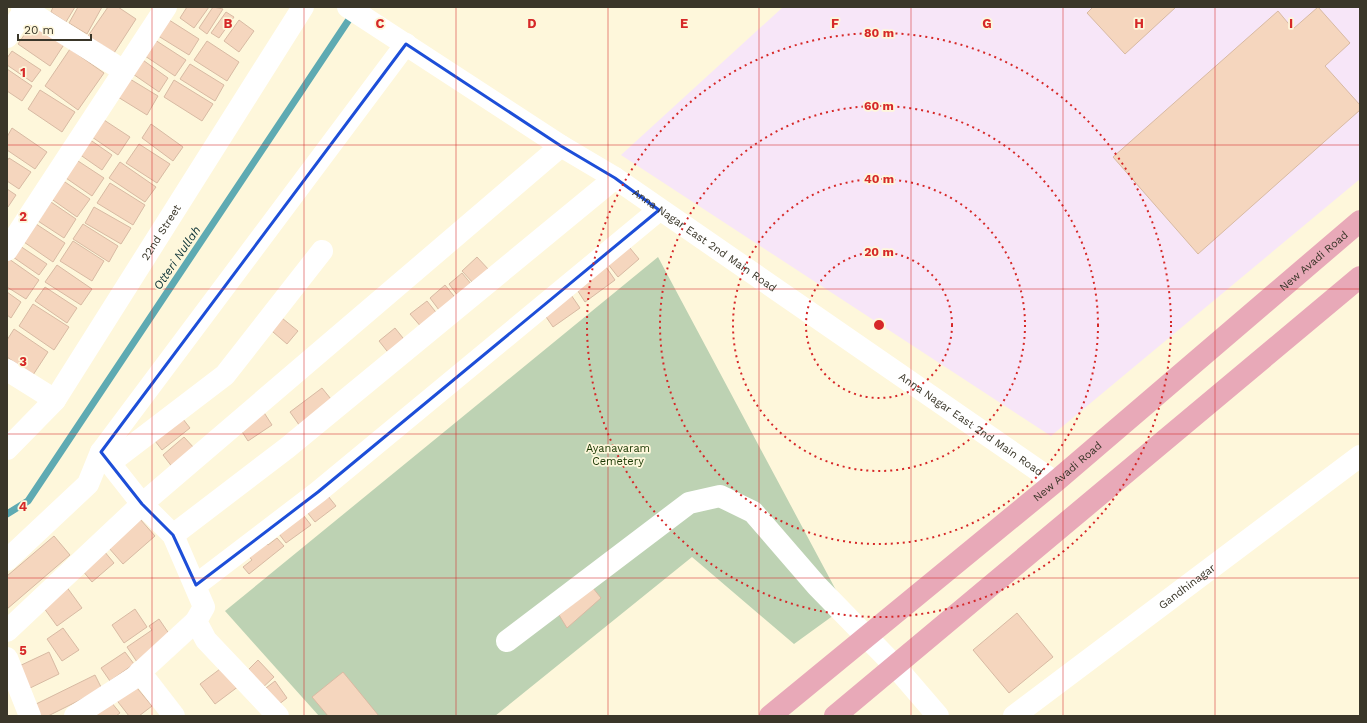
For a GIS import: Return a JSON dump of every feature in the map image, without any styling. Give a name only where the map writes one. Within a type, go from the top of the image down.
[{"type":"main road","name":"New Avadi Road","points":[[770,716],[1055,482],[1360,221]]},
{"type":"main road","points":[[835,716],[1360,277]]},
{"type":"street","points":[[7,250],[166,7]]},
{"type":"street","name":"22nd Street","points":[[7,449],[55,400],[303,7]]},
{"type":"street","points":[[7,37],[24,8],[124,71]]},
{"type":"street","name":"Anna Nagar East 2nd Main Road","points":[[356,12],[561,146],[615,178],[659,210],[1055,482]]},
{"type":"street","points":[[7,560],[88,484],[106,457],[406,44]]},
{"type":"street","points":[[7,631],[142,504],[561,146]]},
{"type":"street","points":[[173,535],[287,448],[615,178]]},
{"type":"street","points":[[196,585],[318,492],[659,210]]},
{"type":"street","points":[[106,457],[225,375],[322,251]]},
{"type":"street","points":[[7,370],[55,400]]},
{"type":"street","name":"Gandhinagar","points":[[1014,716],[1360,456]]},
{"type":"street","points":[[78,715],[134,678],[196,621],[204,607],[196,585],[173,535],[142,504],[106,457]]},
{"type":"street","points":[[507,641],[689,503],[720,496],[753,512],[817,586],[895,666],[938,716]]},
{"type":"street","points":[[196,621],[206,640],[278,716]]},
{"type":"street","points":[[7,658],[20,705]]},
{"type":"street","points":[[140,672],[174,716]]},
{"type":"highlighted area","points":[[406,44],[561,146],[615,178],[659,210],[318,492],[196,585],[173,535],[142,504],[101,452]]},
{"type":"shaded area","points":[[783,7],[1360,7],[1360,179],[1051,436],[621,155]]},
{"type":"green space","name":"Ayanavaram Cemetery","points":[[658,257],[845,607],[794,644],[692,557],[495,716],[319,716],[225,611]]},
{"type":"building","points":[[53,7],[75,7],[66,22],[51,12]]},
{"type":"building","points":[[78,7],[102,7],[87,34],[69,23]]},
{"type":"building","points":[[108,7],[118,7],[136,19],[114,53],[88,36]]},
{"type":"building","points":[[187,7],[209,7],[194,28],[180,18]]},
{"type":"building","points":[[213,7],[223,9],[207,34],[199,28]]},
{"type":"building","points":[[1093,7],[1176,7],[1125,54],[1087,13]]},
{"type":"building","points":[[1318,7],[1350,43],[1325,66],[1360,105],[1360,110],[1198,254],[1113,157],[1278,11],[1293,29]]},
{"type":"building","points":[[226,12],[234,17],[219,38],[211,33]]},
{"type":"building","points":[[166,18],[199,39],[189,55],[155,34]]},
{"type":"building","points":[[239,20],[254,31],[239,52],[224,41]]},
{"type":"building","points":[[33,22],[65,43],[50,66],[18,44]]},
{"type":"building","points":[[152,38],[186,60],[175,76],[142,54]]},
{"type":"building","points":[[207,41],[239,62],[227,81],[194,60]]},
{"type":"building","points":[[70,49],[104,73],[78,110],[45,86]]},
{"type":"building","points":[[12,51],[41,70],[32,82],[7,65],[7,58]]},
{"type":"building","points":[[140,58],[168,78],[159,92],[130,72]]},
{"type":"building","points":[[190,64],[224,85],[215,101],[180,79]]},
{"type":"building","points":[[7,69],[32,86],[22,101],[7,91]]},
{"type":"building","points":[[125,76],[158,96],[147,115],[113,94]]},
{"type":"building","points":[[174,80],[213,104],[202,121],[164,97]]},
{"type":"building","points":[[40,90],[75,112],[62,132],[28,109]]},
{"type":"building","points":[[104,120],[130,137],[118,155],[92,137]]},
{"type":"building","points":[[151,124],[183,147],[173,161],[142,138]]},
{"type":"building","points":[[12,128],[47,152],[35,169],[7,150],[7,137]]},
{"type":"building","points":[[89,139],[112,155],[102,170],[79,154]]},
{"type":"building","points":[[139,144],[170,164],[157,183],[126,163]]},
{"type":"building","points":[[9,158],[31,172],[19,189],[7,181],[7,161]]},
{"type":"building","points":[[75,159],[104,178],[92,196],[63,176]]},
{"type":"building","points":[[120,162],[156,187],[145,202],[109,178]]},
{"type":"building","points":[[62,180],[90,199],[77,217],[50,198]]},
{"type":"building","points":[[110,183],[145,205],[133,225],[97,203]]},
{"type":"building","points":[[7,189],[16,195],[8,207],[7,207]]},
{"type":"building","points":[[51,202],[76,219],[64,238],[38,221]]},
{"type":"building","points":[[94,207],[131,228],[121,244],[85,223]]},
{"type":"building","points":[[33,222],[65,243],[53,262],[21,240]]},
{"type":"building","points":[[83,224],[118,246],[109,262],[73,239]]},
{"type":"building","points":[[73,241],[104,261],[92,281],[60,261]]},
{"type":"building","points":[[625,242],[639,259],[618,277],[604,259]]},
{"type":"building","points":[[20,246],[47,264],[39,275],[13,257]]},
{"type":"building","points":[[477,257],[489,270],[474,284],[462,271]]},
{"type":"building","points":[[9,259],[39,280],[26,299],[7,287],[7,261]]},
{"type":"building","points":[[604,264],[615,280],[585,302],[574,285]]},
{"type":"building","points":[[57,265],[92,289],[81,305],[45,282]]},
{"type":"building","points":[[462,273],[472,285],[458,296],[449,284]]},
{"type":"building","points":[[445,285],[458,301],[442,314],[430,298]]},
{"type":"building","points":[[45,287],[77,308],[67,323],[35,301]]},
{"type":"building","points":[[7,292],[21,302],[11,318],[7,315]]},
{"type":"building","points":[[569,292],[580,308],[553,327],[542,311]]},
{"type":"building","points":[[427,301],[439,316],[423,329],[410,314]]},
{"type":"building","points":[[33,304],[69,327],[54,350],[19,326]]},
{"type":"building","points":[[277,314],[298,331],[287,344],[266,326]]},
{"type":"building","points":[[395,328],[407,343],[391,356],[379,341]]},
{"type":"building","points":[[14,329],[48,352],[33,375],[7,357],[7,340]]},
{"type":"building","points":[[322,388],[335,404],[302,429],[290,412]]},
{"type":"building","points":[[263,411],[272,425],[248,441],[239,427]]},
{"type":"building","points":[[179,414],[190,428],[162,450],[152,437]]},
{"type":"building","points":[[184,437],[195,449],[173,468],[163,455]]},
{"type":"building","points":[[324,491],[336,506],[315,522],[303,507]]},
{"type":"building","points":[[300,511],[311,525],[286,543],[276,530]]},
{"type":"building","points":[[140,519],[155,536],[123,564],[108,547]]},
{"type":"building","points":[[54,536],[70,555],[7,609],[7,576]]},
{"type":"building","points":[[277,538],[284,546],[249,574],[243,567],[252,560],[246,553],[264,539],[268,545]]},
{"type":"building","points":[[104,551],[114,563],[92,582],[82,570]]},
{"type":"building","points":[[66,586],[82,608],[57,626],[41,604]]},
{"type":"building","points":[[593,588],[601,598],[567,628],[559,615]]},
{"type":"building","points":[[135,609],[147,627],[124,643],[112,625]]},
{"type":"building","points":[[1017,613],[1053,657],[1009,693],[973,650]]},
{"type":"building","points":[[159,619],[172,638],[137,662],[127,647],[152,630],[149,626]]},
{"type":"building","points":[[63,628],[79,650],[62,661],[47,639]]},
{"type":"building","points":[[49,652],[59,674],[26,690],[15,668]]},
{"type":"building","points":[[125,652],[134,664],[110,681],[101,668]]},
{"type":"building","points":[[258,660],[274,677],[259,691],[244,674]]},
{"type":"building","points":[[224,666],[239,686],[215,704],[200,684]]},
{"type":"building","points":[[343,672],[379,716],[328,716],[312,697]]},
{"type":"building","points":[[95,675],[102,689],[48,716],[39,716],[34,705]]},
{"type":"building","points":[[275,681],[287,698],[274,708],[262,691]]},
{"type":"building","points":[[133,683],[152,706],[139,716],[129,716],[115,698]]},
{"type":"building","points":[[107,697],[120,713],[116,716],[88,716]]},
{"type":"waterway","name":"Otteri Nullah","points":[[7,514],[28,501],[354,12]]}]
